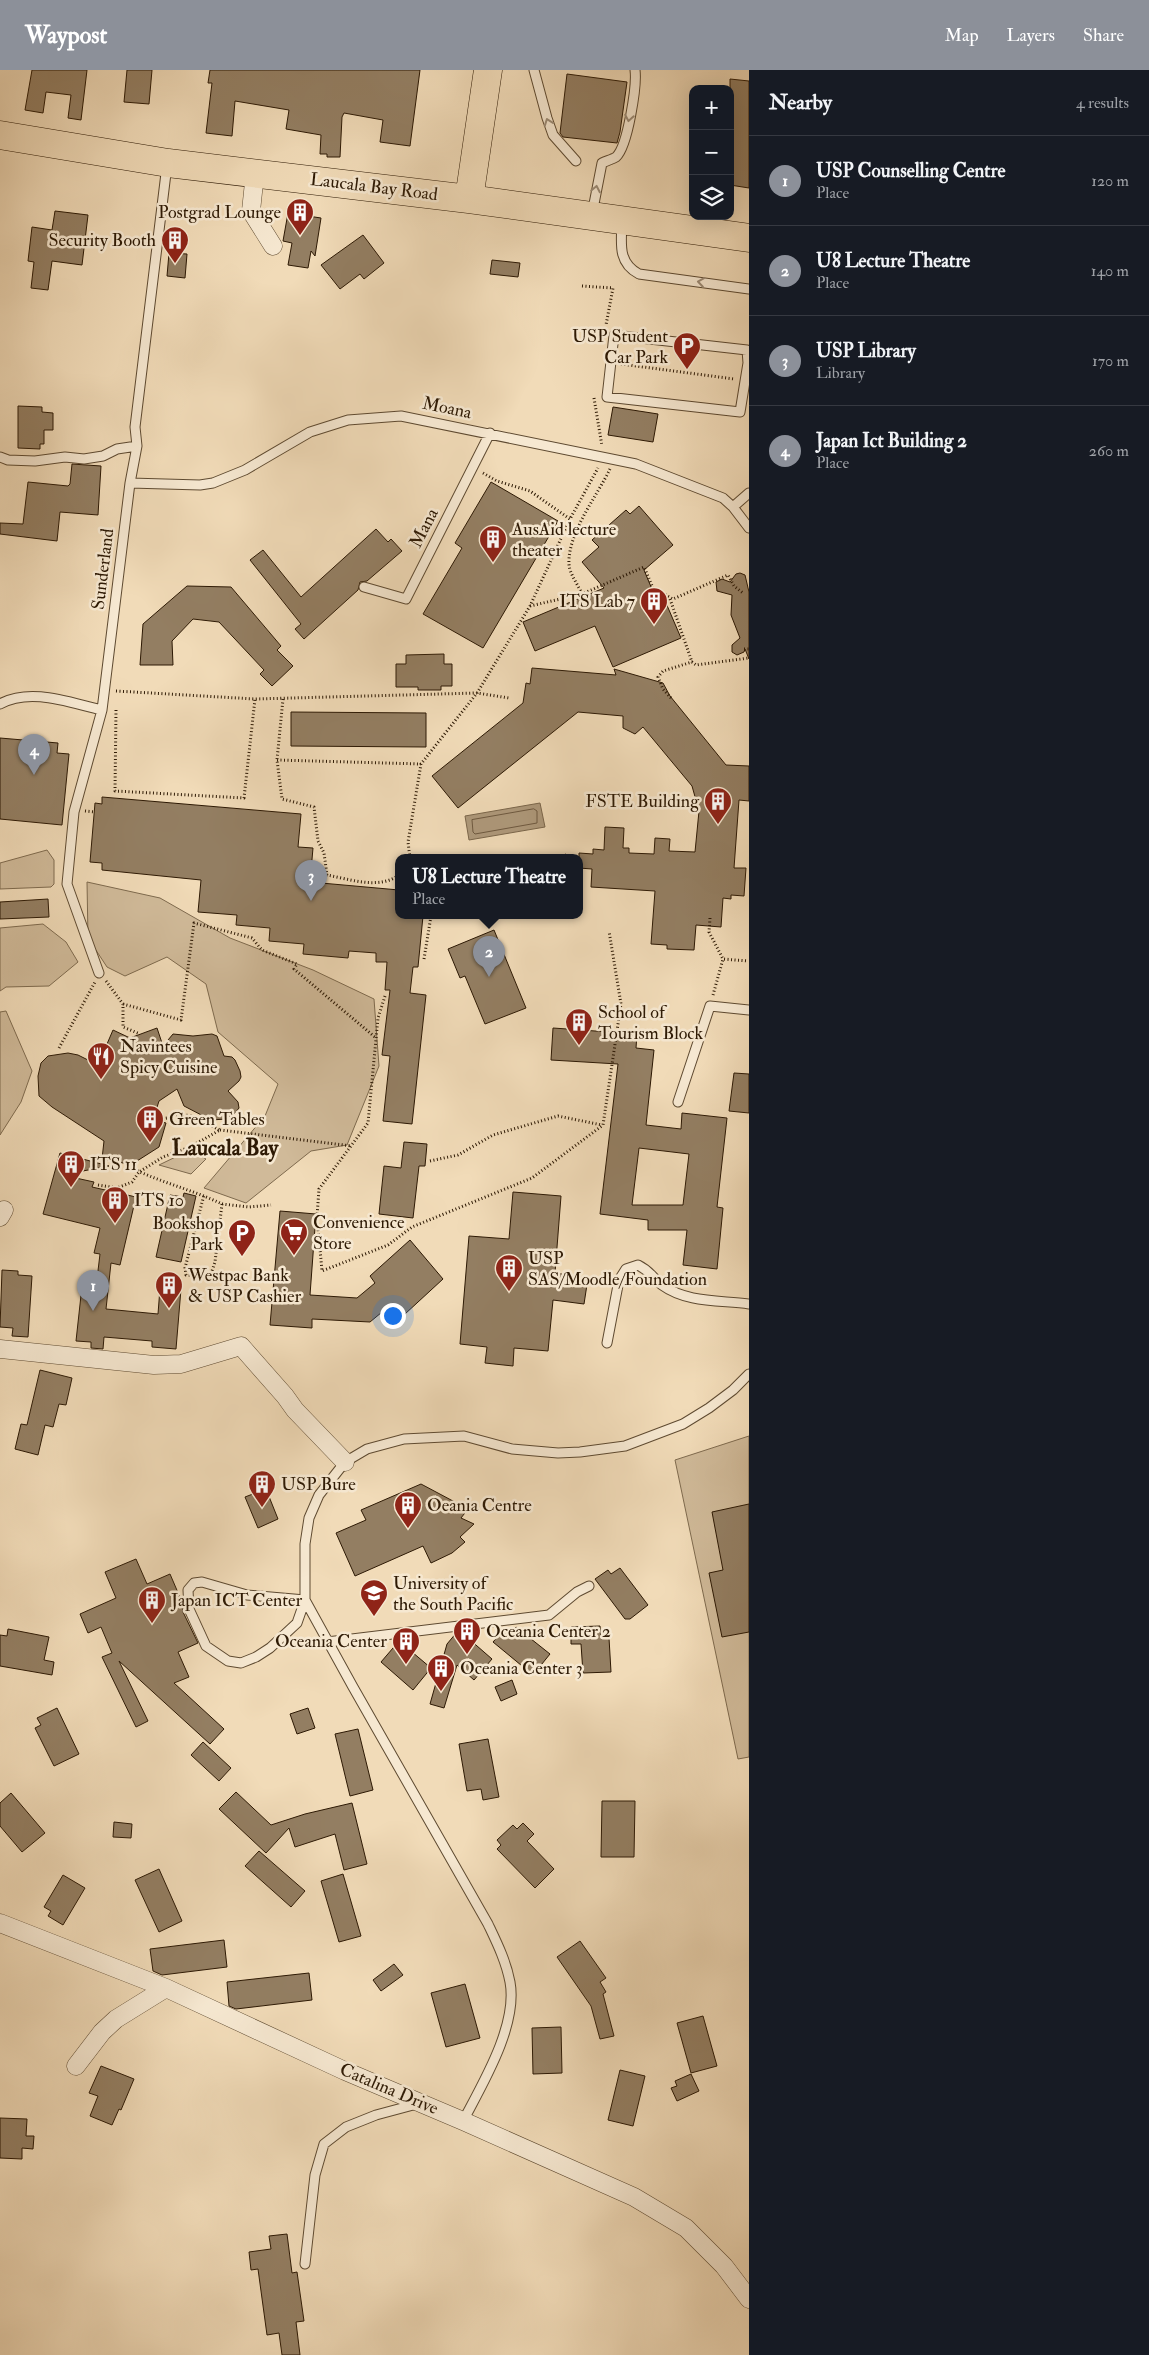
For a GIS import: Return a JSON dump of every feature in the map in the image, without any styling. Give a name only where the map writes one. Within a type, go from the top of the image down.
[{"type":"main road","points":[[469,199],[488,70]]},
{"type":"main road","name":"Laucala Bay Road","points":[[0,135],[168,162],[469,199],[749,238]]},
{"type":"street","points":[[255,173],[251,211],[273,246]]},
{"type":"street","points":[[0,1349],[154,1365],[181,1364],[241,1346],[295,1410],[346,1462]]},
{"type":"street","name":"Catalina Drive","points":[[0,1923],[166,1988],[344,2071],[463,2121],[634,2197],[686,2228],[718,2260],[749,2299]]},
{"type":"street","points":[[76,2066],[102,2032],[116,2019],[166,1988]]},
{"type":"lane","points":[[534,70],[547,118],[554,135],[576,161]]},
{"type":"lane","points":[[591,216],[602,163],[616,156],[624,144],[635,83],[635,70]]},
{"type":"lane","name":"Sunderland","points":[[99,973],[67,884],[74,812],[102,710],[130,483],[138,446],[135,427],[168,162]]},
{"type":"lane","points":[[622,220],[622,259],[631,270],[639,274],[749,289]]},
{"type":"lane","points":[[614,335],[747,350],[748,363],[740,412],[607,397],[612,362],[614,335]]},
{"type":"lane","name":"Moana","points":[[130,483],[200,485],[226,479],[310,432],[348,420],[401,416],[636,464],[723,498],[733,507],[749,528]]},
{"type":"lane","name":"Mana","points":[[364,588],[406,599],[490,433]]},
{"type":"lane","points":[[0,456],[8,460],[35,461],[65,458],[84,459],[103,456],[117,449],[138,446]]},
{"type":"lane","points":[[733,507],[749,493]]},
{"type":"lane","points":[[0,704],[13,697],[37,696],[102,710]]},
{"type":"lane","points":[[678,1102],[710,1006],[749,1010]]},
{"type":"lane","points":[[607,1343],[619,1280],[626,1269],[638,1265],[650,1270],[660,1284],[679,1294],[711,1302],[749,1304]]},
{"type":"lane","points":[[305,1600],[247,1595],[202,1582],[194,1583],[188,1590],[188,1609],[206,1646],[228,1661],[241,1663],[256,1658],[297,1624],[305,1600],[305,1544],[309,1518],[319,1495],[346,1462],[367,1448],[404,1439],[464,1436],[512,1449],[558,1453],[625,1446],[645,1440],[689,1420],[727,1394],[749,1374]]},
{"type":"lane","points":[[328,1642],[549,1615],[578,1592],[589,1586]]},
{"type":"lane","points":[[305,1600],[488,1924],[504,1959],[510,1983],[511,2008],[494,2064],[463,2121]]},
{"type":"lane","points":[[306,2264],[315,2175],[324,2144],[346,2126],[376,2115],[420,2103]]},
{"type":"path","points":[[612,362],[745,380]]},
{"type":"path","points":[[410,854],[408,842],[421,764],[477,694],[530,606],[570,519],[599,467],[612,459]]},
{"type":"path","points":[[582,594],[569,566],[572,544],[612,459]]},
{"type":"path","points":[[473,469],[497,481],[530,491],[570,519]]},
{"type":"path","points":[[530,606],[582,594],[644,567],[653,588],[672,599],[728,575],[731,583],[743,593]]},
{"type":"path","points":[[670,598],[692,662],[696,666],[749,658]]},
{"type":"path","points":[[671,698],[663,689],[658,677],[663,671],[692,662]]},
{"type":"path","points":[[116,700],[116,690],[255,699],[477,694],[509,698]]},
{"type":"path","points":[[283,698],[277,760],[282,799],[314,807],[318,841],[324,853],[327,875],[372,883],[391,882],[395,879]]},
{"type":"path","points":[[116,709],[115,791],[244,798],[255,699]]},
{"type":"path","points":[[277,760],[421,764]]},
{"type":"path","points":[[710,918],[709,932],[722,959],[710,1006]]},
{"type":"path","points":[[424,959],[431,919]]},
{"type":"path","points":[[99,973],[123,1004],[181,1020],[194,923],[252,938],[262,950],[297,964],[294,969],[376,1038]]},
{"type":"path","points":[[385,996],[378,1018],[368,1123],[319,1189],[317,1217],[322,1272],[388,1245],[412,1226],[532,1178],[603,1125],[621,1004],[609,931]]},
{"type":"path","points":[[722,959],[748,961]]},
{"type":"path","points":[[123,1004],[123,1027],[140,1034]]},
{"type":"path","points":[[153,1120],[189,1115],[220,1130],[352,1146]]},
{"type":"path","points":[[430,1161],[458,1155],[493,1135],[558,1116],[603,1125]]},
{"type":"path","points":[[98,1185],[117,1188],[132,1182],[139,1172],[163,1157],[190,1147],[220,1130]]},
{"type":"path","points":[[128,1166],[175,1187],[222,1204],[249,1207],[271,1205]]},
{"type":"path","points":[[204,1196],[185,1268],[186,1275],[210,1277],[216,1262],[222,1204]]},
{"type":"shaded area","points":[[47,850],[54,860],[54,884],[51,887],[0,889],[0,863]]},
{"type":"shaded area","points":[[87,882],[160,898],[230,938],[313,970],[374,999],[379,1066],[347,1145],[311,1151],[246,1203],[204,1188],[265,1116],[278,1084],[218,1032],[206,984],[167,957],[125,976],[107,967],[88,938]]},
{"type":"shaded area","points":[[43,924],[66,942],[78,962],[49,986],[6,987],[0,991],[0,928]]},
{"type":"shaded area","points":[[6,1011],[32,1071],[21,1102],[0,1135],[0,1012]]},
{"type":"shaded area","points":[[190,1150],[206,1159],[191,1174],[159,1165]]},
{"type":"shaded area","points":[[749,1436],[749,1757],[738,1759],[675,1460]]},
{"type":"water","points":[[540,803],[545,827],[469,840],[465,816]]},
{"type":"building","points":[[32,70],[87,70],[81,120],[68,118],[71,95],[46,92],[43,113],[25,110]]},
{"type":"building","points":[[127,70],[152,70],[149,104],[124,102]]},
{"type":"building","points":[[210,70],[420,70],[410,146],[380,142],[383,120],[344,113],[342,117],[340,157],[327,157],[327,154],[320,154],[321,135],[286,129],[289,110],[235,101],[232,136],[206,133],[212,83],[208,83]]},
{"type":"building","points":[[567,74],[627,82],[617,143],[563,137],[560,133]]},
{"type":"building","points":[[730,79],[749,81],[749,188],[734,186],[734,85],[730,85]]},
{"type":"building","points":[[55,211],[88,215],[82,265],[52,261],[48,290],[31,288],[34,262],[28,261],[32,227],[52,230]]},
{"type":"building","name":"Postgrad Lounge","points":[[288,213],[321,218],[315,256],[311,251],[308,268],[288,265],[292,243],[283,241]]},
{"type":"building","points":[[363,235],[384,263],[364,279],[360,274],[340,289],[321,265]]},
{"type":"building","name":"Security Booth","points":[[169,253],[187,254],[185,278],[167,276]]},
{"type":"building","points":[[492,260],[520,263],[518,277],[490,274]]},
{"type":"building","points":[[18,406],[42,407],[42,412],[53,413],[53,430],[44,430],[44,444],[40,444],[40,449],[18,448]]},
{"type":"building","points":[[613,407],[658,414],[653,442],[608,435]]},
{"type":"building","points":[[72,464],[101,466],[98,515],[60,512],[57,541],[0,534],[0,523],[23,524],[28,482],[68,486],[70,484]]},
{"type":"building","name":"AusAid lecture theater","points":[[491,482],[558,521],[483,648],[423,614],[462,548],[455,543]]},
{"type":"building","points":[[639,506],[673,545],[644,570],[659,606],[666,603],[681,638],[613,667],[595,626],[535,651],[523,622],[604,588],[582,562],[599,547],[592,540],[626,510],[630,514]]},
{"type":"building","points":[[376,529],[388,542],[391,539],[402,551],[367,581],[360,582],[358,590],[304,639],[295,629],[301,624],[250,560],[263,550],[301,597]]},
{"type":"building","points":[[736,574],[745,575],[749,592],[749,659],[745,649],[744,652],[737,655],[732,652],[732,645],[740,638],[731,615],[732,595],[717,591],[716,582],[722,579],[730,582]]},
{"type":"building","points":[[187,586],[231,587],[281,646],[277,650],[293,666],[272,686],[260,674],[264,670],[219,622],[193,619],[172,641],[173,665],[140,665],[143,624]]},
{"type":"building","points":[[444,654],[444,664],[452,664],[452,686],[441,686],[441,690],[418,690],[418,687],[396,687],[396,664],[406,664],[406,655]]},
{"type":"building","name":"FSTE Building","points":[[532,668],[616,675],[614,669],[663,683],[670,696],[726,765],[749,766],[749,801],[739,800],[734,868],[746,868],[744,896],[731,895],[731,899],[723,898],[721,927],[696,925],[694,950],[667,949],[667,945],[651,944],[655,891],[591,887],[592,869],[583,868],[583,854],[579,854],[579,853],[593,854],[593,849],[604,850],[605,827],[624,828],[623,848],[629,848],[629,853],[654,854],[655,838],[670,839],[669,851],[695,852],[699,811],[692,786],[643,727],[635,734],[623,728],[623,716],[578,712],[458,808],[432,776],[523,703],[526,683],[530,684]]},
{"type":"building","points":[[291,712],[426,713],[426,747],[291,746]]},
{"type":"building","points":[[0,738],[58,743],[57,753],[69,754],[62,825],[0,819]]},
{"type":"building","points":[[102,797],[301,814],[298,847],[313,848],[310,882],[395,890],[395,919],[423,919],[418,967],[413,967],[410,993],[426,995],[412,1124],[383,1121],[390,1056],[382,1055],[390,990],[385,990],[387,962],[376,962],[376,953],[349,951],[348,958],[303,954],[304,944],[269,941],[270,928],[236,925],[237,915],[198,912],[201,880],[102,870],[102,863],[90,862],[95,803],[102,804]]},
{"type":"building","points":[[48,899],[49,917],[0,919],[0,902]]},
{"type":"building","points":[[494,930],[526,1008],[485,1024],[465,976],[460,978],[448,949]]},
{"type":"building","points":[[157,1028],[163,1046],[173,1034],[193,1036],[212,1034],[217,1036],[224,1056],[232,1057],[240,1071],[241,1077],[239,1081],[228,1091],[238,1102],[239,1108],[226,1119],[211,1120],[184,1106],[177,1089],[159,1101],[153,1120],[166,1123],[159,1147],[137,1161],[123,1163],[102,1159],[104,1141],[52,1107],[39,1096],[38,1076],[41,1063],[48,1056],[68,1053],[78,1055],[98,1065],[113,1030],[130,1038]]},
{"type":"building","points":[[553,1028],[637,1034],[636,1048],[654,1050],[646,1125],[681,1129],[682,1113],[727,1118],[717,1207],[723,1208],[717,1269],[683,1265],[687,1230],[648,1230],[648,1220],[600,1214],[618,1064],[551,1060]],"holes":[[[639,1148],[689,1154],[683,1205],[632,1205]]]},
{"type":"building","points":[[734,1073],[749,1074],[749,1113],[729,1111]]},
{"type":"building","points":[[404,1142],[427,1144],[425,1166],[419,1166],[413,1218],[379,1214],[384,1166],[401,1168]]},
{"type":"building","points":[[60,1153],[109,1166],[62,1175],[94,1182],[92,1187],[136,1197],[120,1265],[111,1263],[106,1309],[158,1314],[160,1288],[181,1289],[176,1349],[152,1347],[152,1341],[104,1337],[103,1349],[91,1348],[91,1342],[76,1341],[83,1277],[97,1279],[100,1254],[94,1253],[100,1228],[43,1214]]},
{"type":"building","name":"USP SAS/Moodle/Foundation","points":[[513,1192],[561,1196],[555,1273],[588,1278],[584,1304],[553,1300],[548,1351],[514,1348],[513,1366],[485,1363],[487,1347],[460,1344],[469,1236],[509,1239]]},
{"type":"building","points":[[184,1193],[196,1196],[181,1262],[156,1257],[170,1195],[183,1197]]},
{"type":"building","points":[[280,1211],[316,1214],[310,1295],[357,1298],[375,1283],[370,1276],[410,1240],[443,1279],[405,1314],[393,1303],[370,1322],[312,1319],[312,1328],[270,1325]]},
{"type":"building","points":[[2,1270],[18,1271],[18,1275],[32,1276],[28,1337],[12,1336],[13,1328],[0,1327]]},
{"type":"building","points":[[40,1370],[72,1378],[66,1405],[59,1404],[53,1427],[45,1425],[38,1455],[15,1449],[21,1424],[27,1425]]},
{"type":"building","name":"Oeania Centre","points":[[421,1484],[468,1509],[461,1518],[474,1524],[460,1537],[465,1542],[452,1553],[431,1563],[423,1546],[355,1576],[336,1533],[366,1520],[361,1510]]},
{"type":"building","name":"USP Bure","points":[[266,1489],[278,1519],[258,1528],[245,1497]]},
{"type":"building","points":[[749,1504],[749,1632],[722,1637],[709,1573],[723,1570],[712,1512]]},
{"type":"building","name":"Japan ICT Center","points":[[136,1559],[147,1584],[170,1574],[182,1602],[183,1612],[198,1643],[178,1652],[189,1677],[174,1683],[224,1729],[210,1744],[119,1661],[148,1721],[136,1727],[102,1657],[112,1653],[101,1627],[88,1633],[80,1614],[116,1598],[105,1572]]},
{"type":"building","points":[[620,1568],[648,1605],[630,1619],[625,1619],[595,1579],[608,1570],[611,1574]]},
{"type":"building","points":[[600,1626],[601,1639],[609,1638],[611,1672],[583,1673],[581,1644],[571,1644],[571,1627]]},
{"type":"building","points":[[516,1627],[550,1654],[533,1675],[493,1642],[504,1630],[510,1635]]},
{"type":"building","points":[[8,1629],[49,1637],[44,1660],[54,1662],[52,1675],[0,1666],[0,1635],[7,1636]]},
{"type":"building","name":"Oceania Center 2","points":[[457,1632],[461,1632],[492,1659],[474,1680],[457,1665],[444,1708],[430,1704],[447,1644]]},
{"type":"building","name":"Oceania Center","points":[[399,1641],[431,1668],[413,1690],[381,1662]]},
{"type":"building","points":[[512,1680],[517,1694],[501,1701],[495,1687]]},
{"type":"building","points":[[57,1708],[79,1754],[54,1766],[35,1728],[41,1725],[37,1718]]},
{"type":"building","points":[[308,1708],[315,1728],[297,1734],[290,1714]]},
{"type":"building","points":[[358,1729],[373,1790],[350,1796],[335,1734]]},
{"type":"building","points":[[488,1739],[499,1797],[483,1800],[481,1789],[467,1791],[459,1744]]},
{"type":"building","points":[[203,1742],[231,1768],[219,1781],[191,1755]]},
{"type":"building","points":[[236,1792],[271,1825],[305,1814],[352,1803],[367,1864],[344,1870],[335,1834],[295,1847],[289,1828],[266,1853],[219,1809]]},
{"type":"building","points":[[11,1793],[45,1833],[22,1852],[0,1826],[0,1803]]},
{"type":"building","points":[[602,1801],[635,1801],[634,1857],[601,1857]]},
{"type":"building","points":[[114,1822],[132,1824],[131,1838],[113,1837]]},
{"type":"building","points":[[523,1823],[534,1834],[527,1841],[554,1869],[535,1888],[497,1849],[501,1845],[497,1840],[513,1825],[517,1829]]},
{"type":"building","points":[[259,1851],[305,1891],[291,1907],[245,1866]]},
{"type":"building","points":[[159,1869],[182,1921],[159,1932],[135,1880]]},
{"type":"building","points":[[343,1874],[361,1936],[339,1942],[321,1881]]},
{"type":"building","points":[[63,1875],[85,1888],[63,1925],[48,1916],[51,1911],[44,1907]]},
{"type":"building","points":[[224,1940],[227,1967],[162,1975],[153,1971],[150,1949]]},
{"type":"building","points":[[580,1941],[606,1978],[600,1982],[606,1992],[603,1994],[614,2036],[600,2039],[591,2006],[557,1957]]},
{"type":"building","points":[[394,1964],[403,1975],[381,1991],[373,1980]]},
{"type":"building","points":[[309,1973],[312,2000],[236,2009],[229,2006],[227,1982]]},
{"type":"building","points":[[465,1984],[480,2038],[446,2047],[431,1993]]},
{"type":"building","points":[[703,2016],[717,2066],[691,2073],[677,2023]]},
{"type":"building","points":[[561,2027],[562,2073],[533,2074],[532,2028]]},
{"type":"building","points":[[101,2066],[134,2079],[121,2110],[119,2109],[112,2125],[90,2116],[98,2096],[89,2093]]},
{"type":"building","points":[[620,2070],[645,2076],[633,2126],[608,2120]]},
{"type":"building","points":[[691,2074],[699,2091],[677,2101],[671,2088],[677,2086],[675,2081]]},
{"type":"building","points":[[0,2118],[27,2119],[26,2136],[34,2136],[33,2149],[22,2148],[22,2159],[0,2158]]},
{"type":"building","points":[[287,2234],[292,2273],[297,2272],[304,2321],[296,2322],[300,2355],[282,2355],[279,2333],[267,2335],[258,2269],[251,2270],[249,2252],[271,2249],[269,2236]]},
{"type":"place","name":"Postgrad Lounge","points":[[300,236]]},
{"type":"place","name":"Security Booth","points":[[175,264]]},
{"type":"place","name":"USP Student Car Park","points":[[687,370]]},
{"type":"place","name":"AusAid lecture theater","points":[[493,563]]},
{"type":"place","name":"ITS Lab 7","points":[[654,625]]},
{"type":"place","name":"Japan Ict Building 2","points":[[34,775]]},
{"type":"place","name":"FSTE Building","points":[[718,825]]},
{"type":"place","name":"USP Library","points":[[311,901]]},
{"type":"place","name":"U8 Lecture Theatre","points":[[489,977]]},
{"type":"place","name":"School of Tourism Block","points":[[579,1046]]},
{"type":"place","name":"Navintees Spicy Cuisine","points":[[101,1080]]},
{"type":"place","name":"Green Tables","points":[[150,1143]]},
{"type":"place","name":"ITS 11","points":[[71,1188]]},
{"type":"place","name":"ITS 10","points":[[115,1224]]},
{"type":"place","name":"Convenience Store","points":[[294,1256]]},
{"type":"place","name":"Bookshop Park","points":[[242,1257]]},
{"type":"place","name":"USP SAS/Moodle/Foundation","points":[[509,1292]]},
{"type":"place","name":"Westpac Bank & USP Cashier","points":[[169,1309]]},
{"type":"place","name":"USP Counselling Centre","points":[[93,1311]]},
{"type":"place","name":"USP Bure","points":[[262,1508]]},
{"type":"place","name":"Oeania Centre","points":[[408,1529]]},
{"type":"place","name":"University of the South Pacific","points":[[374,1617]]},
{"type":"place","name":"Japan ICT Center","points":[[152,1624]]},
{"type":"place","name":"Oceania Center 2","points":[[467,1655]]},
{"type":"place","name":"Oceania Center","points":[[406,1665]]},
{"type":"place","name":"Oceania Center 3","points":[[441,1692]]},
{"type":"district","name":"Laucala Bay","points":[[225,1148]]}]
